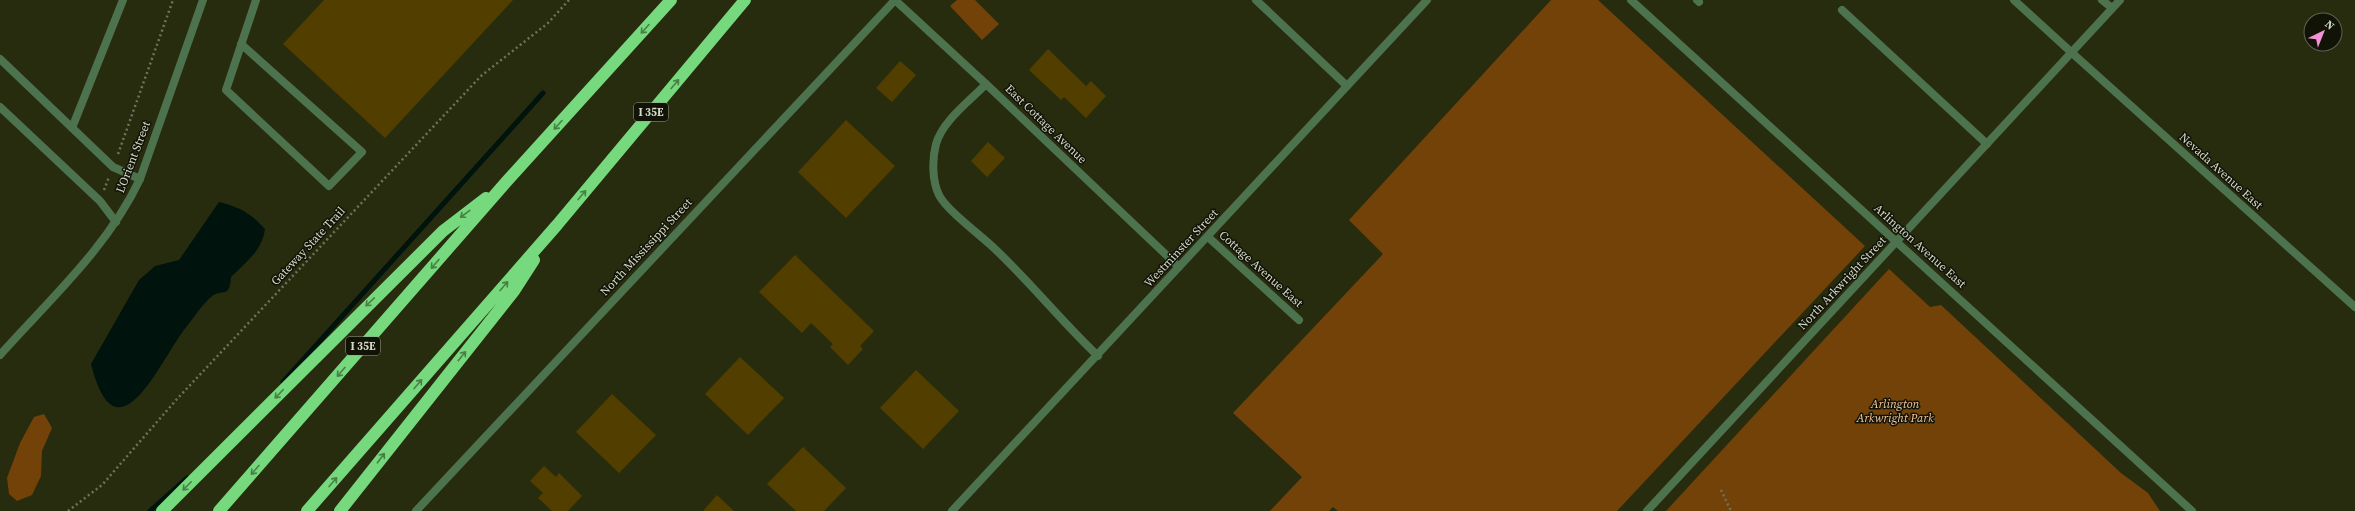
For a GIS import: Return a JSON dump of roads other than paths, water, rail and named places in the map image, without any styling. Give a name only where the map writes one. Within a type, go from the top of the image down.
[{"type":"highway","name":"I 35E","points":[[219,511],[507,181],[671,0]]},
{"type":"highway","name":"I 35E","points":[[307,511],[557,224],[745,0]]},
{"type":"highway","points":[[162,511],[443,231],[507,181]]},
{"type":"highway","points":[[340,511],[514,291],[557,224]]},
{"type":"street","points":[[72,128],[122,0]]},
{"type":"street","name":"L'Orient Street","points":[[0,355],[96,249],[116,222],[140,179],[203,0]]},
{"type":"street","points":[[242,44],[362,152],[329,186],[226,90],[256,0]]},
{"type":"street","name":"East Cottage Avenue","points":[[895,0],[1179,267]]},
{"type":"street","name":"North Mississippi Street","points":[[416,511],[895,0]]},
{"type":"street","points":[[1256,0],[1347,86]]},
{"type":"street","name":"Westminster Street","points":[[952,511],[1098,356],[1427,0]]},
{"type":"street","name":"Arlington Avenue East","points":[[1631,0],[2192,511]]},
{"type":"street","name":"Nevada Avenue East","points":[[2014,0],[2355,307]]},
{"type":"street","points":[[2102,0],[2112,8]]},
{"type":"street","name":"North Arkwright Street","points":[[1647,511],[2120,0]]},
{"type":"street","points":[[1842,10],[1987,144]]},
{"type":"street","points":[[0,59],[113,167],[140,179]]},
{"type":"street","points":[[986,84],[950,120],[939,136],[934,170],[936,187],[945,203],[1030,284],[1070,330],[1098,356]]},
{"type":"street","points":[[0,107],[100,202],[116,222]]},
{"type":"street","name":"Cottage Avenue East","points":[[1208,237],[1299,320]]},
{"type":"waterway","points":[[283,382],[543,93]]},
{"type":"waterway","points":[[150,511],[187,478]]},
{"type":"park label","name":"Arlington Arkwright Park","points":[[1895,411]]}]
